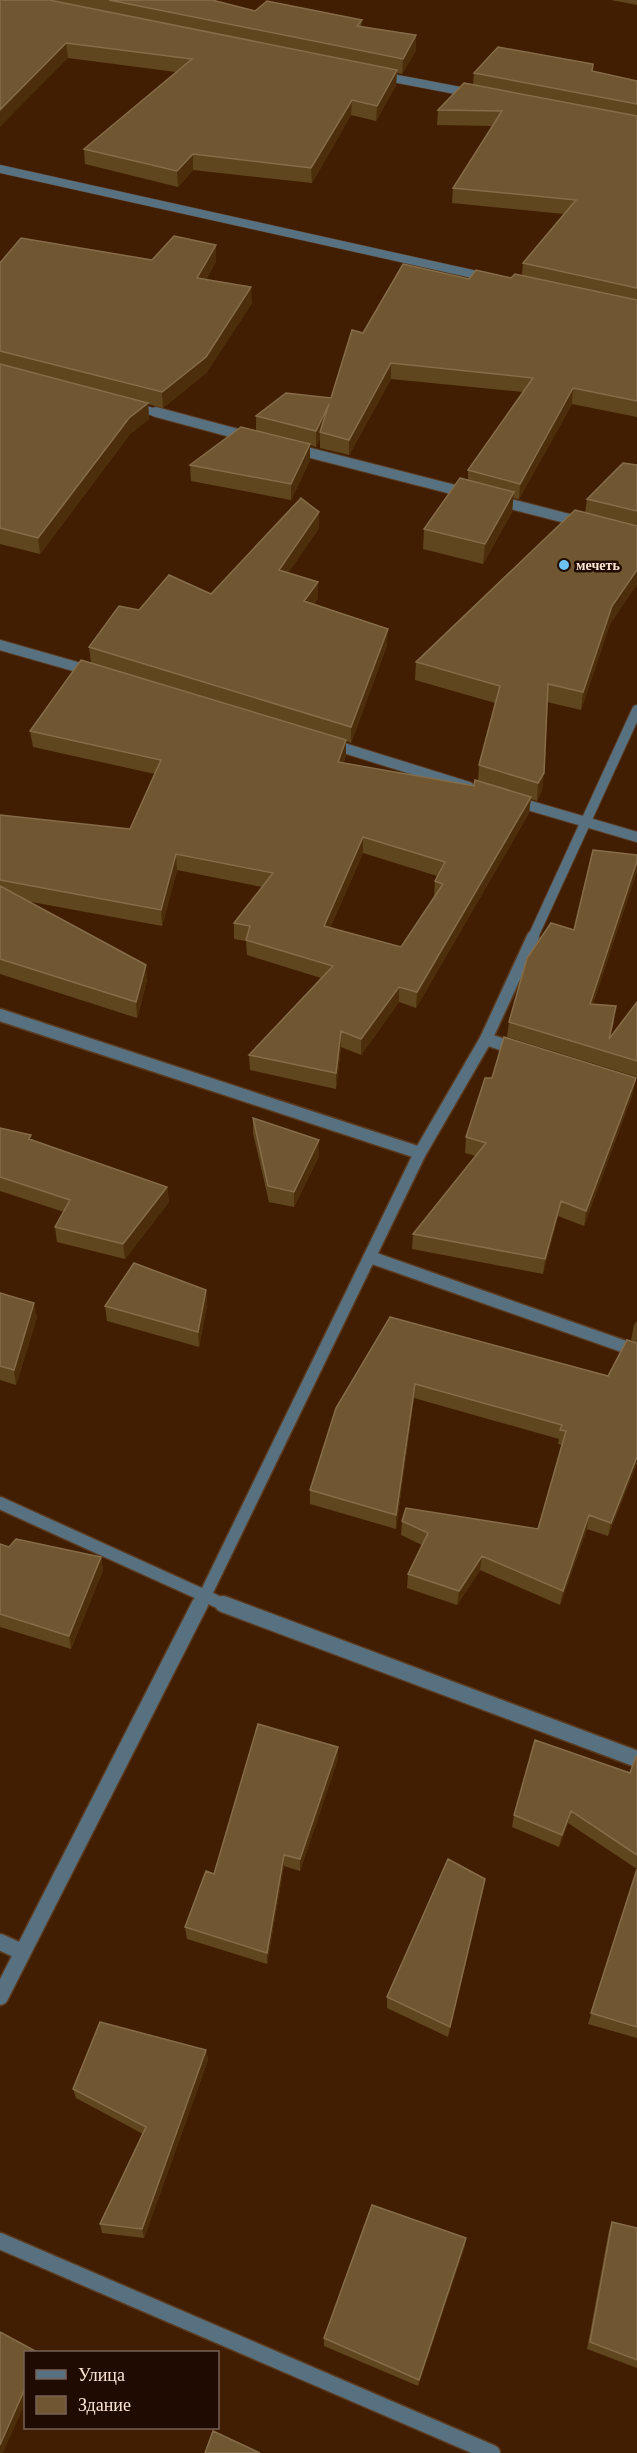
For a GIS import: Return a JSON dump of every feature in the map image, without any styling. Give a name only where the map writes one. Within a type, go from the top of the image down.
[{"type":"street","points":[[368,74],[485,96]]},
{"type":"street","points":[[0,170],[498,279]]},
{"type":"street","points":[[127,405],[255,438]]},
{"type":"street","points":[[290,447],[475,495]]},
{"type":"street","points":[[486,498],[591,525]]},
{"type":"street","points":[[0,645],[103,674]]},
{"type":"street","points":[[0,1997],[204,1597],[420,1153],[486,1039],[637,710]]},
{"type":"street","points":[[316,739],[484,792]]},
{"type":"street","points":[[506,799],[637,837]]},
{"type":"street","points":[[0,1014],[420,1153]]},
{"type":"street","points":[[486,1039],[529,1053]]},
{"type":"street","points":[[370,1257],[637,1351]]},
{"type":"street","points":[[0,1503],[204,1597],[637,1759]]},
{"type":"street","points":[[0,1942],[22,1952]]},
{"type":"street","points":[[0,2241],[492,2453]]},
{"type":"building","points":[[0,0],[49,0],[397,70],[377,106],[352,100],[311,168],[193,154],[177,171],[84,149],[192,59],[66,43],[0,110]]},
{"type":"building","points":[[109,0],[212,0],[255,11],[267,1],[362,20],[357,26],[416,35],[403,59]]},
{"type":"building","points":[[498,47],[593,64],[592,71],[637,81],[637,104],[474,73]]},
{"type":"building","points":[[464,83],[637,116],[637,288],[523,263],[576,200],[453,188],[502,111],[438,110]]},
{"type":"building","points":[[174,236],[216,245],[197,278],[251,287],[206,357],[162,392],[0,351],[0,263],[21,238],[152,260]]},
{"type":"building","points":[[403,264],[469,279],[476,270],[511,278],[515,274],[637,300],[637,401],[573,388],[520,484],[468,470],[533,378],[391,363],[349,440],[320,432],[329,404],[316,431],[256,416],[286,393],[331,398],[352,330],[363,333]]},
{"type":"building","points":[[0,364],[148,403],[129,418],[38,538],[0,528]]},
{"type":"building","points":[[241,427],[310,444],[291,484],[190,465]]},
{"type":"building","points":[[623,463],[637,465],[637,511],[587,499]]},
{"type":"building","points":[[460,478],[514,492],[485,544],[424,529]]},
{"type":"building","points":[[301,498],[319,512],[279,570],[318,582],[304,601],[388,629],[351,727],[89,647],[119,606],[139,610],[169,575],[211,594]]},
{"type":"building","points":[[575,510],[637,526],[637,570],[612,606],[583,692],[548,684],[544,773],[538,783],[479,765],[500,686],[416,662]]},
{"type":"building","points":[[81,660],[346,740],[338,762],[474,786],[475,780],[531,797],[417,992],[399,987],[361,1039],[341,1031],[336,1073],[249,1055],[333,966],[246,940],[250,926],[234,923],[273,873],[176,854],[161,910],[0,880],[0,815],[130,829],[161,760],[30,731]],"holes":[[[363,837],[445,862],[435,881],[443,884],[401,947],[324,926]]]},
{"type":"building","points":[[593,850],[637,855],[637,861],[590,1004],[616,1006],[609,1039],[637,1002],[637,1061],[509,1022],[527,958],[551,923],[574,930]]},
{"type":"building","points":[[0,886],[146,965],[136,1002],[0,959]]},
{"type":"building","points":[[504,1037],[636,1078],[586,1211],[561,1201],[545,1259],[413,1234],[486,1143],[466,1137],[485,1078],[492,1078]]},
{"type":"building","points":[[253,1118],[319,1140],[294,1192],[268,1186]]},
{"type":"building","points":[[0,1128],[31,1135],[29,1139],[167,1187],[123,1244],[55,1227],[70,1200],[0,1177]]},
{"type":"building","points":[[134,1263],[206,1290],[198,1332],[105,1306]]},
{"type":"building","points":[[0,1293],[34,1303],[14,1370],[0,1366]]},
{"type":"building","points":[[390,1317],[608,1376],[627,1340],[637,1343],[637,1457],[611,1523],[589,1515],[563,1591],[482,1556],[459,1591],[408,1574],[428,1533],[402,1521],[406,1508],[538,1529],[566,1431],[560,1430],[562,1425],[415,1384],[396,1515],[310,1490],[336,1408]]},
{"type":"building","points":[[16,1539],[101,1557],[69,1636],[0,1614],[0,1544],[9,1547]]},
{"type":"building","points":[[258,1724],[338,1747],[300,1859],[284,1855],[267,1953],[185,1927],[206,1871],[214,1874]]},
{"type":"building","points":[[535,1740],[630,1773],[637,1756],[637,1855],[571,1811],[562,1835],[514,1815]]},
{"type":"building","points":[[448,1859],[485,1879],[450,2027],[387,1997]]},
{"type":"building","points":[[637,1869],[637,2027],[591,2013]]},
{"type":"building","points":[[100,2022],[206,2050],[142,2229],[100,2224],[146,2127],[73,2089]]},
{"type":"building","points":[[372,2205],[466,2238],[419,2380],[324,2338]]},
{"type":"building","points":[[612,2222],[637,2228],[637,2360],[590,2342]]},
{"type":"building","points":[[0,2332],[35,2351],[24,2351],[24,2391],[0,2445]]},
{"type":"building","points":[[213,2431],[260,2453],[205,2453]]},
{"type":"place","name":"мечеть","points":[[564,565]]}]
